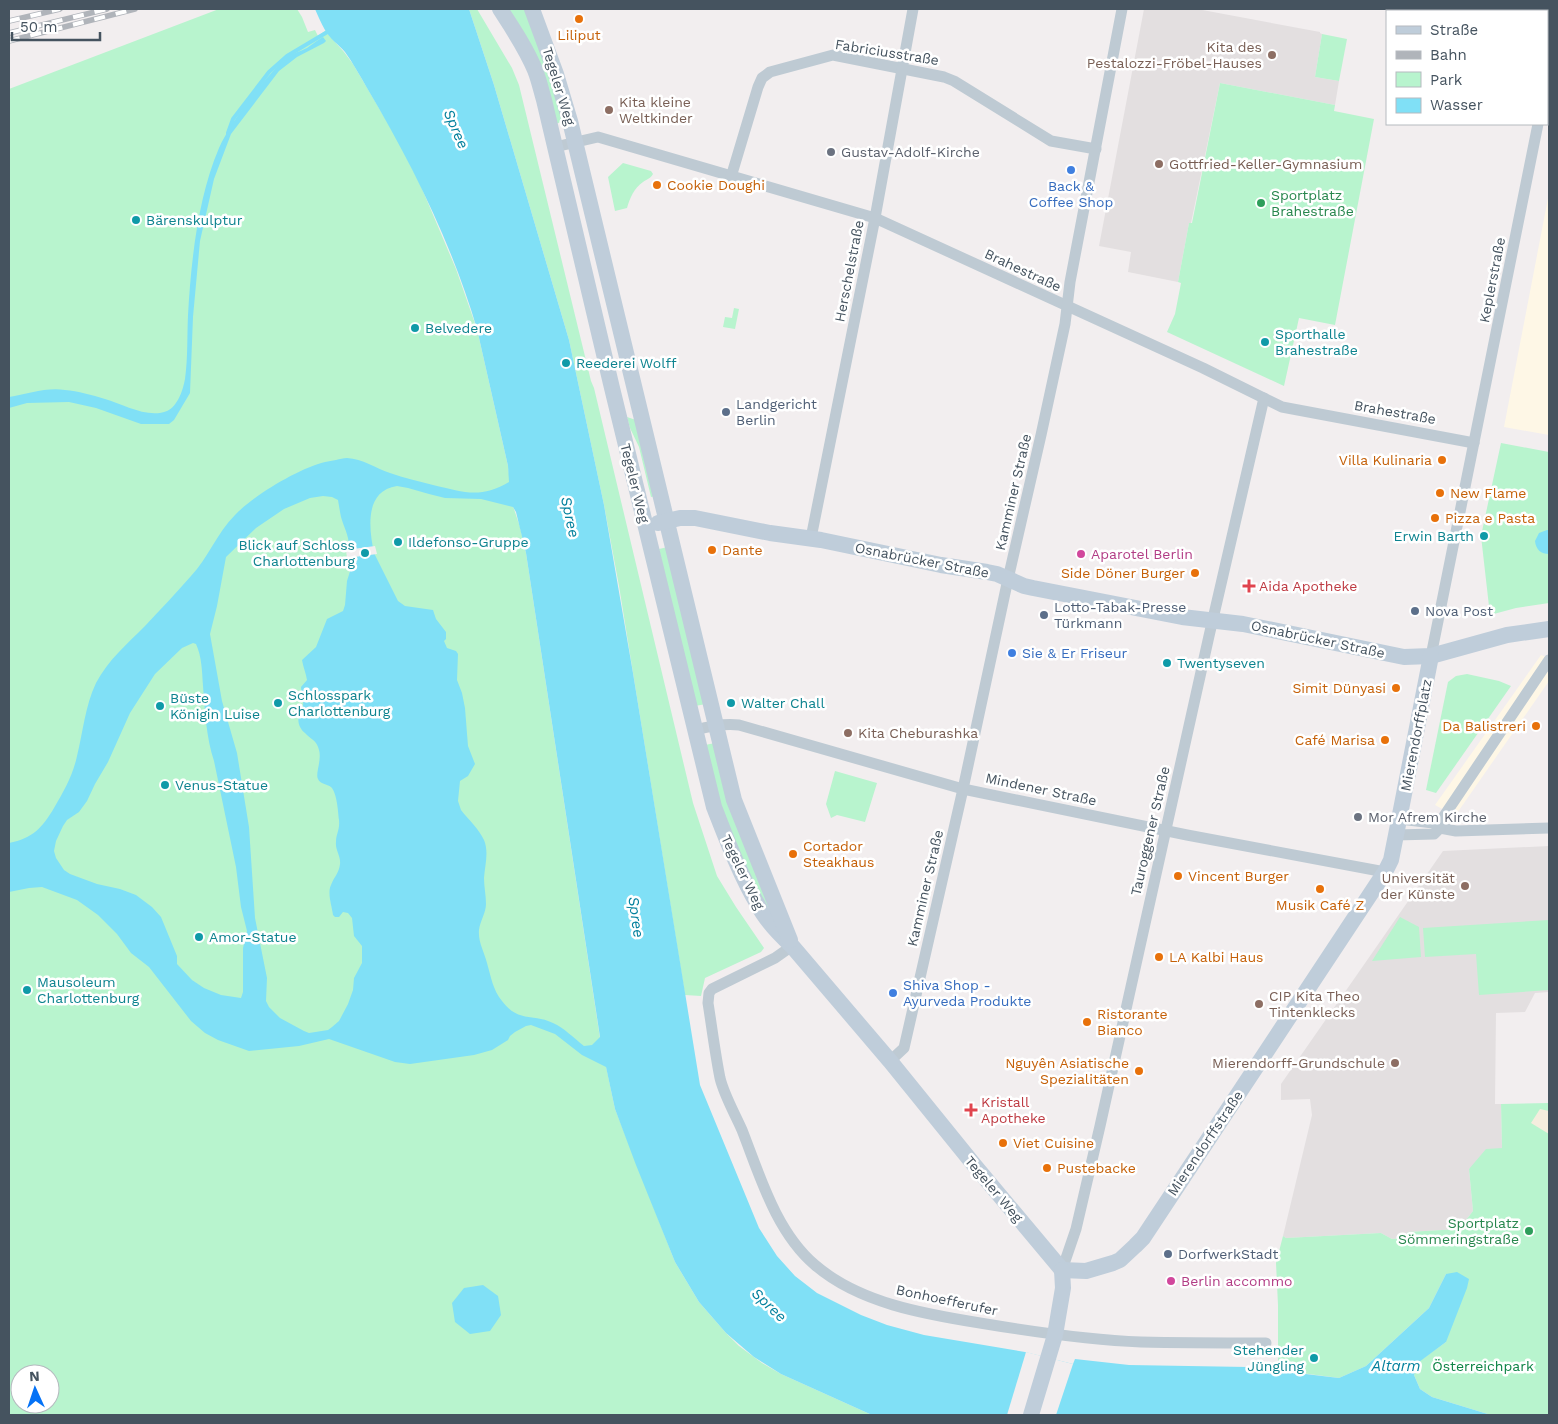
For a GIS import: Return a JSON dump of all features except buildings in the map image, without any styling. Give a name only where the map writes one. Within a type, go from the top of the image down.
[{"type":"main road","name":"Tegeler Weg","points":[[500,9],[524,46],[536,72],[714,807],[737,863],[758,906],[778,933],[792,946],[890,1061],[1062,1270]]},
{"type":"main road","name":"Tegeler Weg","points":[[532,9],[556,74],[575,142],[734,800],[792,946]]},
{"type":"main road","name":"Osnabrücker Straße","points":[[646,526],[680,518],[695,518],[987,572],[1024,586],[1182,617],[1243,624],[1399,656],[1431,656]]},
{"type":"main road","points":[[1431,656],[1507,635],[1549,629]]},
{"type":"main road","name":"Mierendorffplatz","points":[[1385,872],[1390,860],[1400,819],[1431,656]]},
{"type":"main road","name":"Mierendorffstraße","points":[[1062,1270],[1086,1271],[1113,1263],[1120,1260],[1135,1246],[1385,872]]},
{"type":"main road","points":[[1031,1415],[1055,1335],[1063,1288],[1062,1270]]},
{"type":"street","name":"Herschelstraße","points":[[811,538],[875,218],[913,9]]},
{"type":"street","name":"Kamminer Straße","points":[[890,1061],[904,1048],[963,789],[1041,435],[1067,307],[1122,9]]},
{"type":"street","name":"Fabriciusstraße","points":[[731,177],[758,87],[766,74],[833,55],[954,80],[1051,141],[1096,149]]},
{"type":"street","name":"Keplerstraße","points":[[1474,443],[1538,125]]},
{"type":"street","name":"Brahestraße","points":[[555,147],[598,136],[731,177],[875,218],[1282,407],[1474,443]]},
{"type":"street","name":"Tauroggener Straße","points":[[1062,1270],[1076,1229],[1264,398]]},
{"type":"street","name":"Mierendorffplatz","points":[[1431,656],[1474,443]]},
{"type":"street","points":[[1396,835],[1434,834],[1440,828],[1444,816],[1549,660]]},
{"type":"street","name":"Mindener Straße","points":[[696,730],[716,725],[739,725],[963,789],[1385,872]]},
{"type":"street","points":[[1400,819],[1433,823],[1440,828],[1456,831],[1549,828]]},
{"type":"street","name":"Bonhoefferufer","points":[[792,946],[775,958],[712,989],[709,993],[708,1003],[721,1080],[772,1206],[800,1250],[815,1265],[854,1290],[878,1300],[936,1316],[1055,1335],[1140,1342],[1266,1343]]},
{"type":"shaded area","name":"Gottfried-Keller-Gymnasium","points":[[1144,9],[1197,9],[1320,32],[1322,34],[1315,77],[1339,81],[1335,105],[1220,83],[1178,282],[1128,272],[1131,252],[1099,246]]},
{"type":"shaded area","points":[[1549,193],[1549,435],[1504,427]]},
{"type":"shaded area","points":[[1541,655],[1549,658],[1549,681],[1455,816],[1435,805]]},
{"type":"shaded area","name":"Mierendorff-Grundschule","points":[[1549,846],[1549,992],[1535,993],[1525,1012],[1496,1013],[1495,1104],[1501,1104],[1502,1148],[1469,1169],[1473,1211],[1459,1229],[1408,1232],[1403,1238],[1392,1239],[1381,1233],[1286,1238],[1283,1236],[1312,1115],[1310,1099],[1281,1100],[1281,1084],[1443,851]]},
{"type":"green space","name":"Schlosspark Charlottenburg","points":[[219,9],[297,9],[308,32],[315,30],[318,36],[325,31],[344,52],[396,137],[420,184],[456,269],[477,329],[508,466],[513,506],[526,553],[600,1038],[615,1109],[675,1262],[699,1302],[739,1346],[781,1374],[872,1415],[9,1415],[9,89]]},
{"type":"green space","points":[[469,9],[477,9],[512,68],[519,85],[594,388],[693,803],[717,876],[764,948],[761,952],[705,978],[701,996],[685,995],[619,586],[569,340],[494,85]]},
{"type":"green space","points":[[506,9],[525,9],[565,121],[555,124]]},
{"type":"green space","points":[[1322,34],[1347,39],[1339,81],[1315,77]]},
{"type":"green space","points":[[1220,83],[1335,105],[1334,111],[1374,119],[1335,325],[1299,318],[1284,386],[1167,332],[1175,314],[1181,283],[1178,282],[1189,223],[1192,223]]},
{"type":"green space","points":[[623,163],[651,171],[653,174],[635,190],[627,208],[615,211],[608,177]]},
{"type":"green space","points":[[734,308],[739,309],[735,329],[723,327],[725,317],[732,318]]},
{"type":"green space","points":[[627,417],[636,420],[656,496],[651,497],[639,447]]},
{"type":"green space","points":[[1501,443],[1549,452],[1549,603],[1516,608],[1490,615],[1481,536]]},
{"type":"green space","points":[[668,547],[706,704],[695,706],[659,549]]},
{"type":"green space","points":[[1467,674],[1499,681],[1511,686],[1436,793],[1426,790],[1448,682],[1456,676]]},
{"type":"green space","points":[[715,743],[778,923],[765,909],[724,818],[705,745]]},
{"type":"green space","points":[[835,771],[877,783],[865,822],[837,815],[831,818],[826,804]]},
{"type":"green space","points":[[1400,917],[1419,927],[1421,957],[1372,961]]},
{"type":"green space","points":[[1549,920],[1549,990],[1479,995],[1476,954],[1425,957],[1423,928]]},
{"type":"green space","name":"Österreichpark","points":[[1549,1103],[1549,1415],[1491,1415],[1432,1397],[1420,1389],[1414,1375],[1418,1362],[1446,1342],[1446,1274],[1429,1308],[1366,1366],[1339,1378],[1278,1370],[1276,1263],[1283,1236],[1286,1238],[1381,1233],[1392,1239],[1403,1238],[1408,1232],[1459,1229],[1473,1211],[1469,1169],[1486,1149],[1502,1148],[1501,1104]]},
{"type":"sand","points":[[1540,1109],[1549,1111],[1549,1134],[1531,1123]]},
{"type":"water","points":[[315,9],[469,9],[494,85],[569,340],[604,505],[700,1085],[759,1228],[777,1256],[795,1276],[817,1293],[861,1315],[887,1325],[924,1335],[1025,1352],[1073,1364],[1075,1359],[1129,1365],[1248,1367],[1339,1378],[1366,1366],[1429,1308],[1446,1274],[1457,1272],[1469,1279],[1446,1342],[1419,1362],[1414,1375],[1420,1389],[1432,1397],[1491,1415],[872,1415],[781,1374],[754,1357],[726,1333],[699,1302],[675,1262],[636,1165],[615,1109],[606,1067],[582,1055],[555,1034],[531,1025],[526,1026],[492,1050],[474,1055],[410,1064],[395,1062],[329,1039],[299,1046],[249,1051],[218,1040],[205,1033],[191,1021],[149,967],[131,953],[117,934],[98,915],[77,900],[42,887],[9,892],[9,843],[31,835],[41,827],[68,783],[77,756],[89,701],[96,683],[118,653],[197,569],[229,522],[243,508],[277,484],[302,470],[314,465],[344,458],[358,460],[401,476],[463,492],[489,491],[509,482],[508,466],[477,329],[456,266],[430,205],[400,146],[351,61],[327,33]],"holes":[[[397,486],[445,498],[481,499],[513,507],[516,512],[526,553],[600,1037],[592,1045],[584,1046],[565,1030],[553,1023],[514,1012],[502,1001],[494,988],[479,934],[486,904],[484,878],[485,845],[479,832],[461,810],[458,801],[460,781],[468,776],[475,764],[468,746],[465,708],[457,680],[458,654],[456,651],[447,648],[444,641],[446,639],[446,632],[436,619],[433,610],[405,606],[398,601],[374,553],[370,523],[371,512],[379,495],[386,489]],[[323,496],[338,500],[341,517],[349,540],[347,554],[352,565],[347,581],[343,611],[327,619],[316,647],[302,660],[307,680],[301,687],[303,707],[298,721],[302,730],[318,747],[320,754],[317,777],[320,782],[331,787],[336,798],[339,823],[336,845],[340,864],[330,888],[330,900],[335,917],[339,917],[343,912],[348,913],[352,918],[354,936],[362,946],[362,963],[354,978],[353,990],[348,1004],[339,1021],[328,1030],[309,1033],[280,1018],[266,1001],[267,978],[255,918],[249,827],[237,753],[222,701],[210,634],[226,557],[256,528],[284,509],[310,498]],[[193,643],[196,644],[199,654],[211,752],[236,867],[241,907],[247,931],[243,948],[243,992],[241,998],[221,995],[204,988],[192,980],[177,964],[177,956],[161,917],[152,907],[136,895],[70,874],[64,870],[54,851],[56,841],[63,826],[67,820],[79,812],[87,801],[108,762],[130,713],[155,674],[182,648]]]},
{"type":"water","points":[[323,37],[326,41],[324,43],[297,57],[279,71],[231,134],[214,179],[200,241],[193,317],[190,393],[174,420],[169,424],[141,424],[96,408],[69,402],[27,403],[9,408],[9,397],[51,389],[85,393],[136,410],[152,413],[167,411],[177,402],[185,379],[187,363],[189,294],[197,230],[206,187],[219,148],[240,112],[278,66],[289,56],[307,48]]},
{"type":"water","points":[[1549,530],[1549,554],[1539,551],[1535,541],[1539,533]]},
{"type":"water","points":[[483,1285],[498,1296],[501,1315],[490,1331],[470,1334],[455,1322],[452,1303],[464,1288]]},
{"type":"pier","points":[[375,546],[377,554],[347,558],[346,550]]},
{"type":"pier","points":[[1026,1352],[1073,1364],[1056,1415],[1007,1415]]},
{"type":"waterway","points":[[228,133],[233,119],[269,72],[287,56],[329,31]]},
{"type":"railway","points":[[9,21],[60,9]]},
{"type":"railway","points":[[9,33],[107,9]]},
{"type":"railway","points":[[9,41],[135,9]]},
{"type":"place","name":"Liliput","points":[[579,19]]},
{"type":"place","name":"Kita des Pestalozzi-Fröbel-Hauses","points":[[1272,55]]},
{"type":"place","name":"Kita kleine Weltkinder","points":[[609,110]]},
{"type":"place","name":"Gustav-Adolf-Kirche","points":[[831,152]]},
{"type":"place","name":"Gottfried-Keller-Gymnasium","points":[[1159,164]]},
{"type":"place","name":"Back & Coffee Shop","points":[[1071,170]]},
{"type":"place","name":"Cookie Doughi","points":[[657,185]]},
{"type":"place","name":"Sportplatz Brahestraße","points":[[1261,203]]},
{"type":"place","name":"Bärenskulptur","points":[[136,220]]},
{"type":"place","name":"Belvedere","points":[[415,328]]},
{"type":"place","name":"Sporthalle Brahestraße","points":[[1265,342]]},
{"type":"place","name":"Reederei Wolff","points":[[566,363]]},
{"type":"place","name":"Landgericht Berlin","points":[[726,412]]},
{"type":"place","name":"Villa Kulinaria","points":[[1442,460]]},
{"type":"place","name":"New Flame","points":[[1440,493]]},
{"type":"place","name":"Pizza e Pasta","points":[[1435,518]]},
{"type":"place","name":"Erwin Barth","points":[[1484,536]]},
{"type":"place","name":"Ildefonso-Gruppe","points":[[398,542]]},
{"type":"place","name":"Dante","points":[[712,550]]},
{"type":"place","name":"Blick auf Schloss Charlottenburg","points":[[365,553]]},
{"type":"place","name":"Aparotel Berlin","points":[[1081,554]]},
{"type":"place","name":"Side Döner Burger","points":[[1195,573]]},
{"type":"place","name":"Aida Apotheke","points":[[1249,586]]},
{"type":"place","name":"Nova Post","points":[[1415,611]]},
{"type":"place","name":"Lotto-Tabak-Presse Türkmann","points":[[1044,615]]},
{"type":"place","name":"Sie & Er Friseur","points":[[1012,653]]},
{"type":"place","name":"Twentyseven","points":[[1167,663]]},
{"type":"place","name":"Simit Dünyasi","points":[[1396,688]]},
{"type":"place","name":"Schlosspark Charlottenburg","points":[[278,703]]},
{"type":"place","name":"Walter Chall","points":[[731,703]]},
{"type":"place","name":"Büste Königin Luise","points":[[160,706]]},
{"type":"place","name":"Da Balistreri","points":[[1536,726]]},
{"type":"place","name":"Kita Cheburashka","points":[[848,733]]},
{"type":"place","name":"Café Marisa","points":[[1385,740]]},
{"type":"place","name":"Venus-Statue","points":[[165,785]]},
{"type":"place","name":"Mor Afrem Kirche","points":[[1358,817]]},
{"type":"place","name":"Cortador Steakhaus","points":[[793,854]]},
{"type":"place","name":"Vincent Burger","points":[[1178,876]]},
{"type":"place","name":"Universität der Künste","points":[[1465,886]]},
{"type":"place","name":"Musik Café Z","points":[[1320,889]]},
{"type":"place","name":"Amor-Statue","points":[[199,937]]},
{"type":"place","name":"LA Kalbi Haus","points":[[1159,957]]},
{"type":"place","name":"Mausoleum Charlottenburg","points":[[27,990]]},
{"type":"place","name":"Shiva Shop - Ayurveda Produkte","points":[[893,993]]},
{"type":"place","name":"CIP Kita Theo Tintenklecks","points":[[1259,1004]]},
{"type":"place","name":"Ristorante Bianco","points":[[1087,1022]]},
{"type":"place","name":"Mierendorff-Grundschule","points":[[1395,1063]]},
{"type":"place","name":"Nguyên Asiatische Spezialitäten","points":[[1139,1071]]},
{"type":"place","name":"Kristall Apotheke","points":[[971,1110]]},
{"type":"place","name":"Viet Cuisine","points":[[1003,1143]]},
{"type":"place","name":"Pustebacke","points":[[1047,1168]]},
{"type":"place","name":"Sportplatz Sömmeringstraße","points":[[1529,1231]]},
{"type":"place","name":"DorfwerkStadt","points":[[1168,1254]]},
{"type":"place","name":"Berlin accommo","points":[[1171,1281]]},
{"type":"place","name":"Stehender Jüngling","points":[[1314,1358]]},
{"type":"water label","name":"Spree","points":[[456,129]]},
{"type":"water label","name":"Spree","points":[[570,517]]},
{"type":"water label","name":"Spree","points":[[636,917]]},
{"type":"water label","name":"Spree","points":[[769,1305]]},
{"type":"water label","name":"Altarm","points":[[1396,1366]]}]
